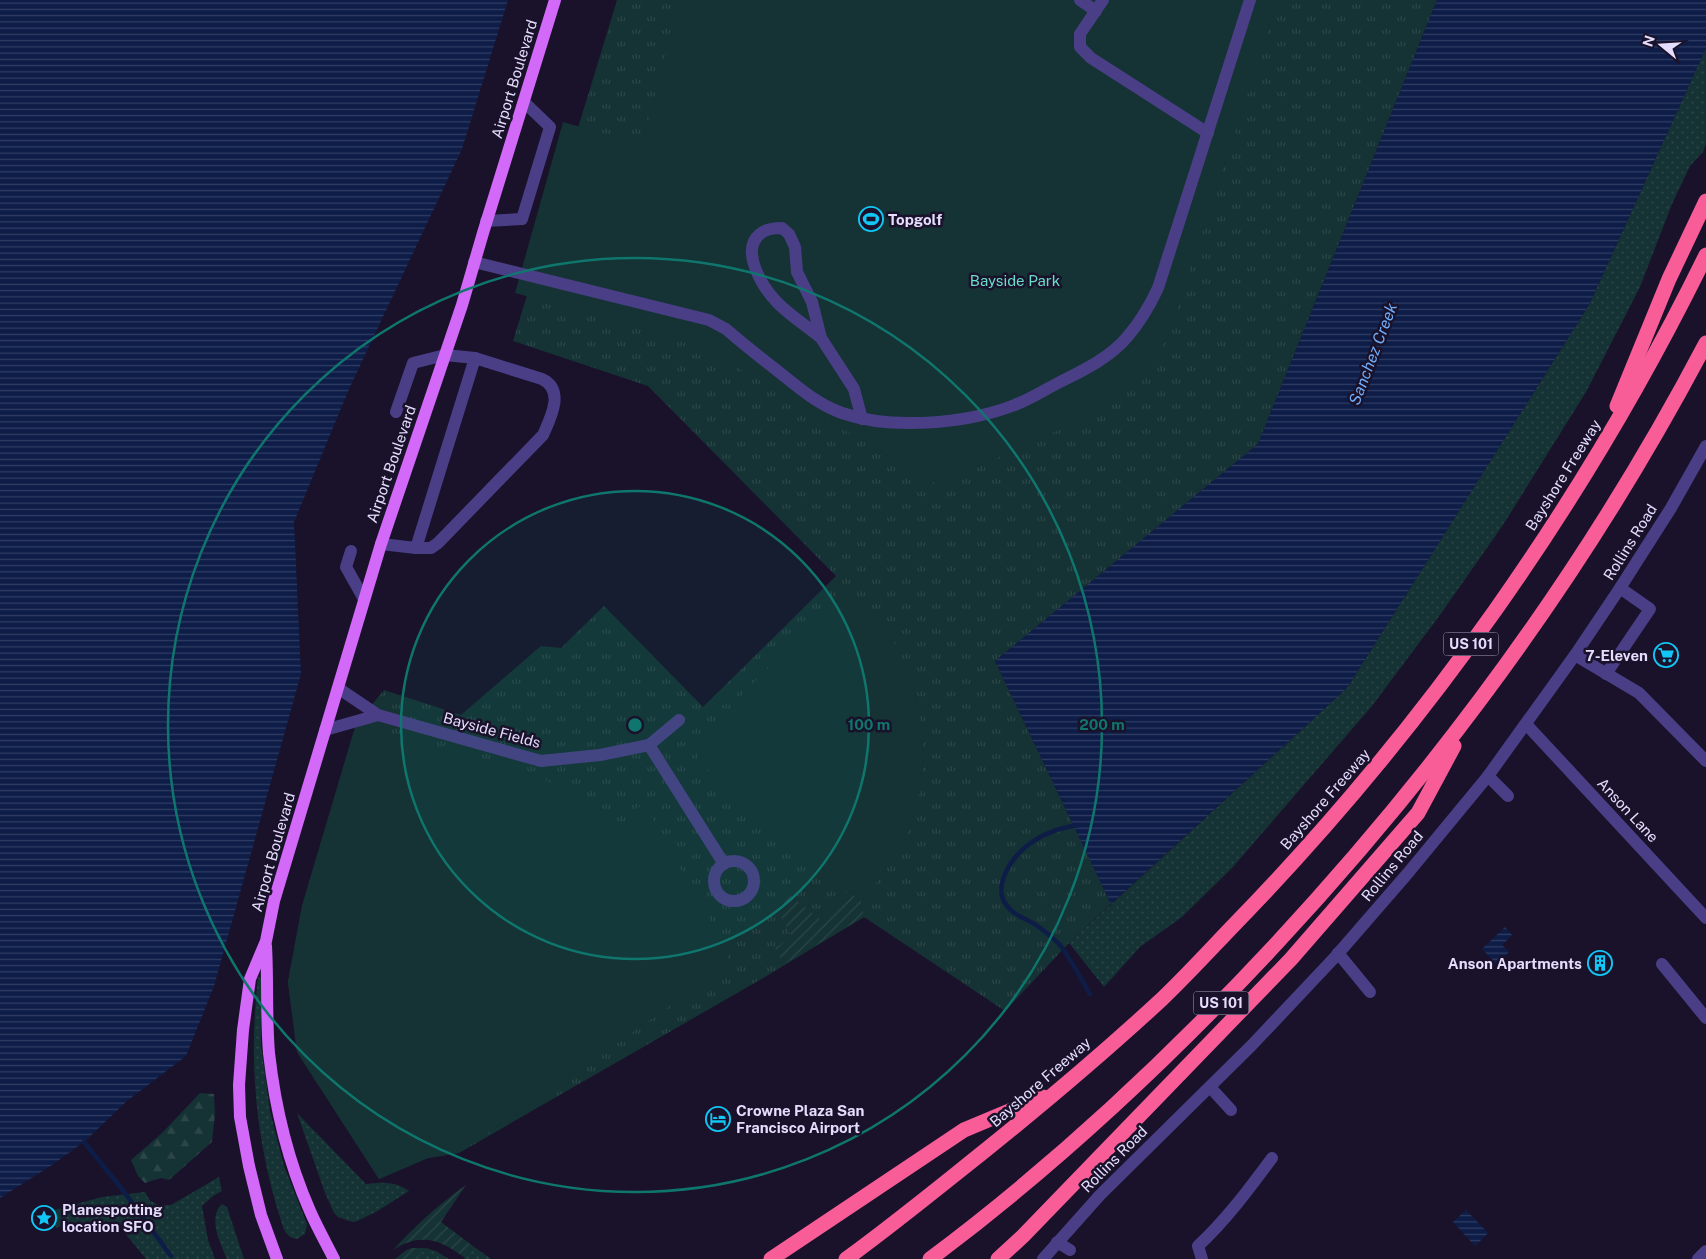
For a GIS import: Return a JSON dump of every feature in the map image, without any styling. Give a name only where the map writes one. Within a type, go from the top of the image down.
[{"type":"highway","points":[[1596,457],[1669,279],[1706,201]]},
{"type":"highway","name":"Bayshore Freeway","points":[[846,1259],[995,1144],[1163,997],[1285,873],[1332,819],[1402,736],[1484,627],[1534,554],[1596,457],[1659,347],[1706,255]]},
{"type":"highway","name":"US 101","points":[[930,1259],[1062,1154],[1119,1102],[1209,1015],[1301,917],[1352,859],[1473,709],[1548,604],[1591,539],[1658,430],[1706,343]]},
{"type":"highway","points":[[998,1259],[1023,1236],[1291,959],[1418,813],[1473,709]]},
{"type":"highway","points":[[771,1259],[964,1130],[1056,1092]]},
{"type":"main road","name":"Airport Boulevard","points":[[277,1259],[252,1183],[240,1109],[240,1058],[250,979],[266,941],[274,901],[381,544],[462,305],[486,221],[555,0]]},
{"type":"main road","name":"Airport Boulevard","points":[[266,941],[269,1052],[280,1118],[290,1158],[304,1198],[334,1259]]},
{"type":"street","points":[[1080,0],[1099,5],[1080,34],[1080,48],[1091,58],[1208,133]]},
{"type":"street","points":[[474,262],[709,320],[726,329],[815,401],[862,420],[906,424],[944,422],[1012,406],[1086,369],[1104,357],[1128,337],[1147,311],[1158,288],[1250,0]]},
{"type":"street","points":[[486,221],[522,218],[550,127],[524,102]]},
{"type":"street","points":[[821,338],[812,302],[797,272],[795,247],[790,234],[782,228],[772,229],[760,234],[753,245],[752,263],[763,284],[775,301],[821,338],[854,389],[862,420]]},
{"type":"street","points":[[381,544],[431,548],[450,532],[543,435],[551,419],[555,394],[554,388],[549,382],[475,358],[444,355],[413,363],[396,412]]},
{"type":"street","points":[[416,548],[475,358]]},
{"type":"street","name":"Rollins Road","points":[[1043,1259],[1100,1195],[1292,1003],[1413,867],[1488,776],[1575,655],[1620,588],[1671,508],[1706,446]]},
{"type":"street","points":[[351,551],[346,566],[364,600]]},
{"type":"street","points":[[1606,674],[1650,609],[1620,588]]},
{"type":"street","points":[[1575,655],[1639,693],[1706,760]]},
{"type":"street","name":"Bayside Fields","points":[[338,688],[378,715],[541,761],[600,754],[649,745],[679,720]]},
{"type":"street","points":[[325,730],[378,715]]},
{"type":"street","name":"Anson Lane","points":[[1526,724],[1706,918]]},
{"type":"street","points":[[649,745],[724,864]]},
{"type":"street","points":[[1488,776],[1508,796]]},
{"type":"street","points":[[1338,953],[1370,992]]},
{"type":"street","points":[[1662,964],[1706,1018]]},
{"type":"street","points":[[1210,1087],[1231,1110]]},
{"type":"street","points":[[1202,1259],[1198,1246],[1244,1196],[1272,1158]]},
{"type":"street","points":[[1057,1242],[1070,1250]]},
{"type":"street","points":[[1698,1259],[1706,1251]]},
{"type":"green space","name":"Bayside Park","points":[[617,0],[1437,0],[1258,444],[995,661],[1111,904],[1069,943],[1005,1011],[864,917],[765,977],[459,1153],[428,1158],[379,1179],[297,1052],[288,982],[302,906],[356,724],[384,690],[461,715],[541,646],[561,648],[604,606],[703,707],[836,576],[648,386],[513,341]]},
{"type":"green space","name":"Topgolf","points":[[681,0],[1278,0],[1167,340],[1122,387],[1069,425],[938,485],[696,343],[515,293],[563,122],[642,144]]},
{"type":"green space","points":[[1706,48],[1706,144],[1703,152],[1690,166],[1672,204],[1640,287],[1586,392],[1503,525],[1440,615],[1372,706],[1232,868],[1182,917],[1140,947],[1104,987],[1069,943],[1347,688],[1589,305]]},
{"type":"green space","points":[[847,589],[880,624],[902,658],[918,706],[922,730],[921,780],[909,828],[900,848],[888,867],[861,901],[740,801],[697,759],[697,745],[737,700]]},
{"type":"green space","points":[[356,724],[536,774],[620,827],[635,827],[636,809],[644,804],[728,953],[724,968],[459,1153],[428,1158],[379,1179],[297,1052],[288,982],[302,906]]},
{"type":"green space","points":[[848,890],[861,901],[864,917],[784,964],[775,948],[792,937],[778,911],[790,895],[822,921]]},
{"type":"green space","points":[[258,977],[261,979],[261,1045],[270,1111],[284,1166],[307,1224],[305,1234],[297,1239],[288,1235],[283,1227],[266,1165],[261,1135],[254,1073],[255,1010]]},
{"type":"green space","points":[[200,1093],[214,1094],[215,1114],[212,1142],[169,1180],[161,1178],[145,1183],[138,1176],[131,1160],[162,1133]]},
{"type":"green space","points":[[297,1113],[366,1184],[389,1183],[399,1185],[409,1191],[376,1212],[355,1222],[338,1217],[334,1213],[325,1193]]},
{"type":"green space","points":[[219,1177],[222,1191],[202,1206],[208,1240],[215,1259],[146,1259],[124,1232],[112,1222],[69,1223],[56,1228],[47,1212],[102,1197],[145,1192],[150,1201],[159,1205],[171,1205]]},
{"type":"green space","points":[[466,1185],[441,1222],[473,1246],[465,1258],[431,1240],[413,1241],[393,1250],[428,1215]]},
{"type":"green space","points":[[222,1204],[227,1207],[244,1259],[227,1259],[215,1223],[218,1210]]},
{"type":"green space","points":[[473,1246],[491,1259],[464,1259]]},
{"type":"green space","points":[[411,1248],[425,1248],[417,1259],[395,1259],[405,1251]]},
{"type":"green space","points":[[425,1248],[436,1251],[449,1259],[417,1259]]},
{"type":"water","points":[[0,0],[508,0],[462,149],[349,389],[294,522],[301,674],[214,986],[186,1056],[127,1101],[84,1142],[0,1198]]},
{"type":"water","points":[[1437,0],[1706,0],[1706,48],[1589,305],[1347,688],[1111,904],[995,661],[1258,444]]},
{"type":"water","points":[[1505,927],[1512,935],[1502,945],[1509,952],[1496,964],[1482,949]]},
{"type":"water","points":[[1466,1210],[1488,1233],[1475,1246],[1453,1222]]},
{"type":"waterway","name":"Sanchez Creek","points":[[1079,825],[1056,830],[1035,840],[1026,847],[1005,874],[1001,893],[1003,900],[1012,911],[1050,935],[1060,946],[1090,994]]},
{"type":"waterway","points":[[84,1142],[122,1189],[171,1256]]},
{"type":"place","name":"Topgolf","points":[[871,219]]},
{"type":"place","name":"7-Eleven","points":[[1666,655]]},
{"type":"place","name":"Anson Apartments","points":[[1600,963]]},
{"type":"place","name":"Crowne Plaza San Francisco Airport","points":[[718,1119]]},
{"type":"place","name":"Planespotting location SFO","points":[[44,1218]]}]
